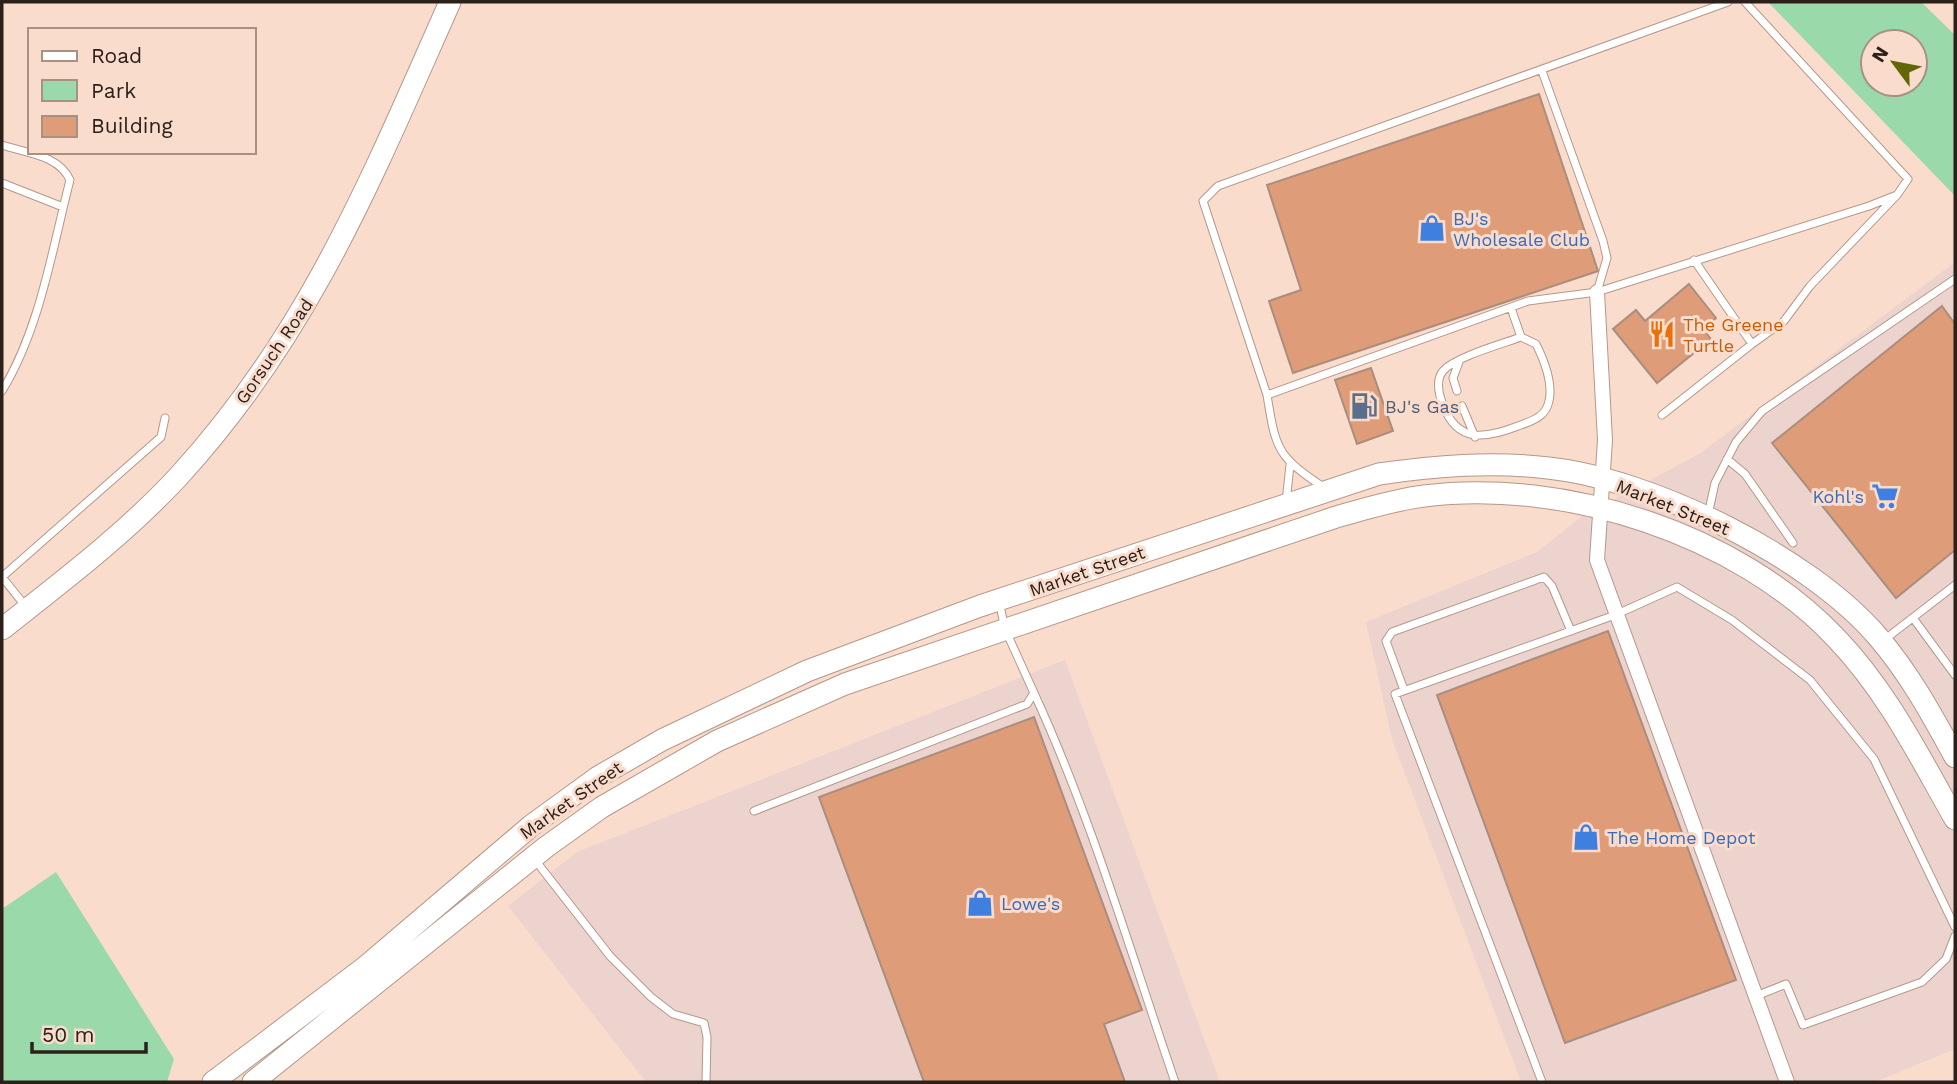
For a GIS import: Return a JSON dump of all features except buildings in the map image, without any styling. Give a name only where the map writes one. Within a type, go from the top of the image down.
[{"type":"street","name":"Gorsuch Road","points":[[2,629],[118,534],[177,478],[263,372],[315,291],[341,242],[450,2]]},
{"type":"street","points":[[1597,292],[1605,440],[1598,507],[1597,560],[1787,1082]]},
{"type":"street","name":"Market Street","points":[[213,1082],[238,1074],[251,1054],[364,968],[532,825],[598,777],[662,740],[807,671],[998,600],[1379,474],[1442,465],[1550,468],[1600,479],[1658,497],[1708,519],[1769,549],[1837,598],[1882,642],[1913,681],[1955,757]]},
{"type":"street","name":"Market Street","points":[[264,1079],[533,857],[602,807],[717,741],[845,684],[1390,502],[1426,496],[1487,493],[1548,497],[1598,507],[1682,535],[1748,568],[1793,598],[1836,637],[1874,682],[1955,819]]},
{"type":"street","points":[[251,1054],[264,1079]]},
{"type":"lane","points":[[1328,490],[1290,465],[1275,443],[1267,394],[1203,201],[1218,186],[1728,2]]},
{"type":"lane","points":[[1662,415],[1784,321],[1810,286],[1897,195],[1908,178],[1745,2]]},
{"type":"lane","points":[[1542,71],[1603,240],[1606,265],[1597,292]]},
{"type":"lane","points":[[2,145],[28,153]]},
{"type":"lane","points":[[2,391],[14,370],[32,323],[70,180],[65,170],[53,161],[31,154]]},
{"type":"lane","points":[[2,183],[64,207]]},
{"type":"lane","points":[[1267,394],[1511,308],[1553,297],[1597,292],[1897,195]]},
{"type":"lane","points":[[1694,260],[1752,344]]},
{"type":"lane","points":[[1708,519],[1715,483],[1727,459],[1736,442],[1762,411],[1955,279]]},
{"type":"lane","points":[[1511,308],[1521,337],[1536,344],[1549,385],[1550,400],[1538,419],[1490,437],[1475,437],[1450,421],[1439,392],[1440,374],[1459,361],[1521,337]]},
{"type":"lane","points":[[1457,391],[1453,378],[1459,361]]},
{"type":"lane","points":[[1462,406],[1475,437]]},
{"type":"lane","points":[[27,609],[2,577],[161,437],[165,418]]},
{"type":"lane","points":[[1727,459],[1745,474],[1793,543]]},
{"type":"lane","points":[[1286,504],[1290,465]]},
{"type":"lane","points":[[1404,690],[1387,641],[1392,632],[1544,577],[1552,586],[1571,631]]},
{"type":"lane","points":[[1882,642],[1955,585]]},
{"type":"lane","points":[[1542,1082],[1395,694],[1615,615],[1677,587],[1732,620],[1807,676],[1874,759],[1955,927]]},
{"type":"lane","points":[[998,600],[1005,629],[1068,769],[1126,931],[1175,1082]]},
{"type":"lane","points":[[1913,618],[1955,676]]},
{"type":"lane","points":[[754,811],[1027,704],[1034,693]]},
{"type":"lane","points":[[533,857],[610,957],[651,997],[673,1014],[704,1023],[707,1037],[706,1082]]},
{"type":"lane","points":[[1756,996],[1786,984],[1803,1025],[1922,982],[1946,959],[1955,936]]},
{"type":"shaded area","points":[[1955,262],[1955,1049],[1875,1082],[1521,1082],[1392,739],[1366,622],[1537,552],[1581,517],[1699,454]]},
{"type":"shaded area","points":[[1065,660],[1220,1082],[646,1082],[508,906],[577,852]]},
{"type":"green space","points":[[1768,2],[1921,2],[1955,35],[1955,196],[1861,98],[1929,98],[1929,28],[1859,28],[1859,96]]},
{"type":"green space","points":[[56,872],[174,1059],[167,1082],[2,1082],[2,909]]},
{"type":"place","name":"BJ's Wholesale Club","points":[[1432,228]]},
{"type":"place","name":"The Greene Turtle","points":[[1662,334]]},
{"type":"place","name":"BJ's Gas","points":[[1364,406]]},
{"type":"place","name":"Kohl's","points":[[1885,496]]},
{"type":"place","name":"The Home Depot","points":[[1586,837]]},
{"type":"place","name":"Lowe's","points":[[980,903]]}]
